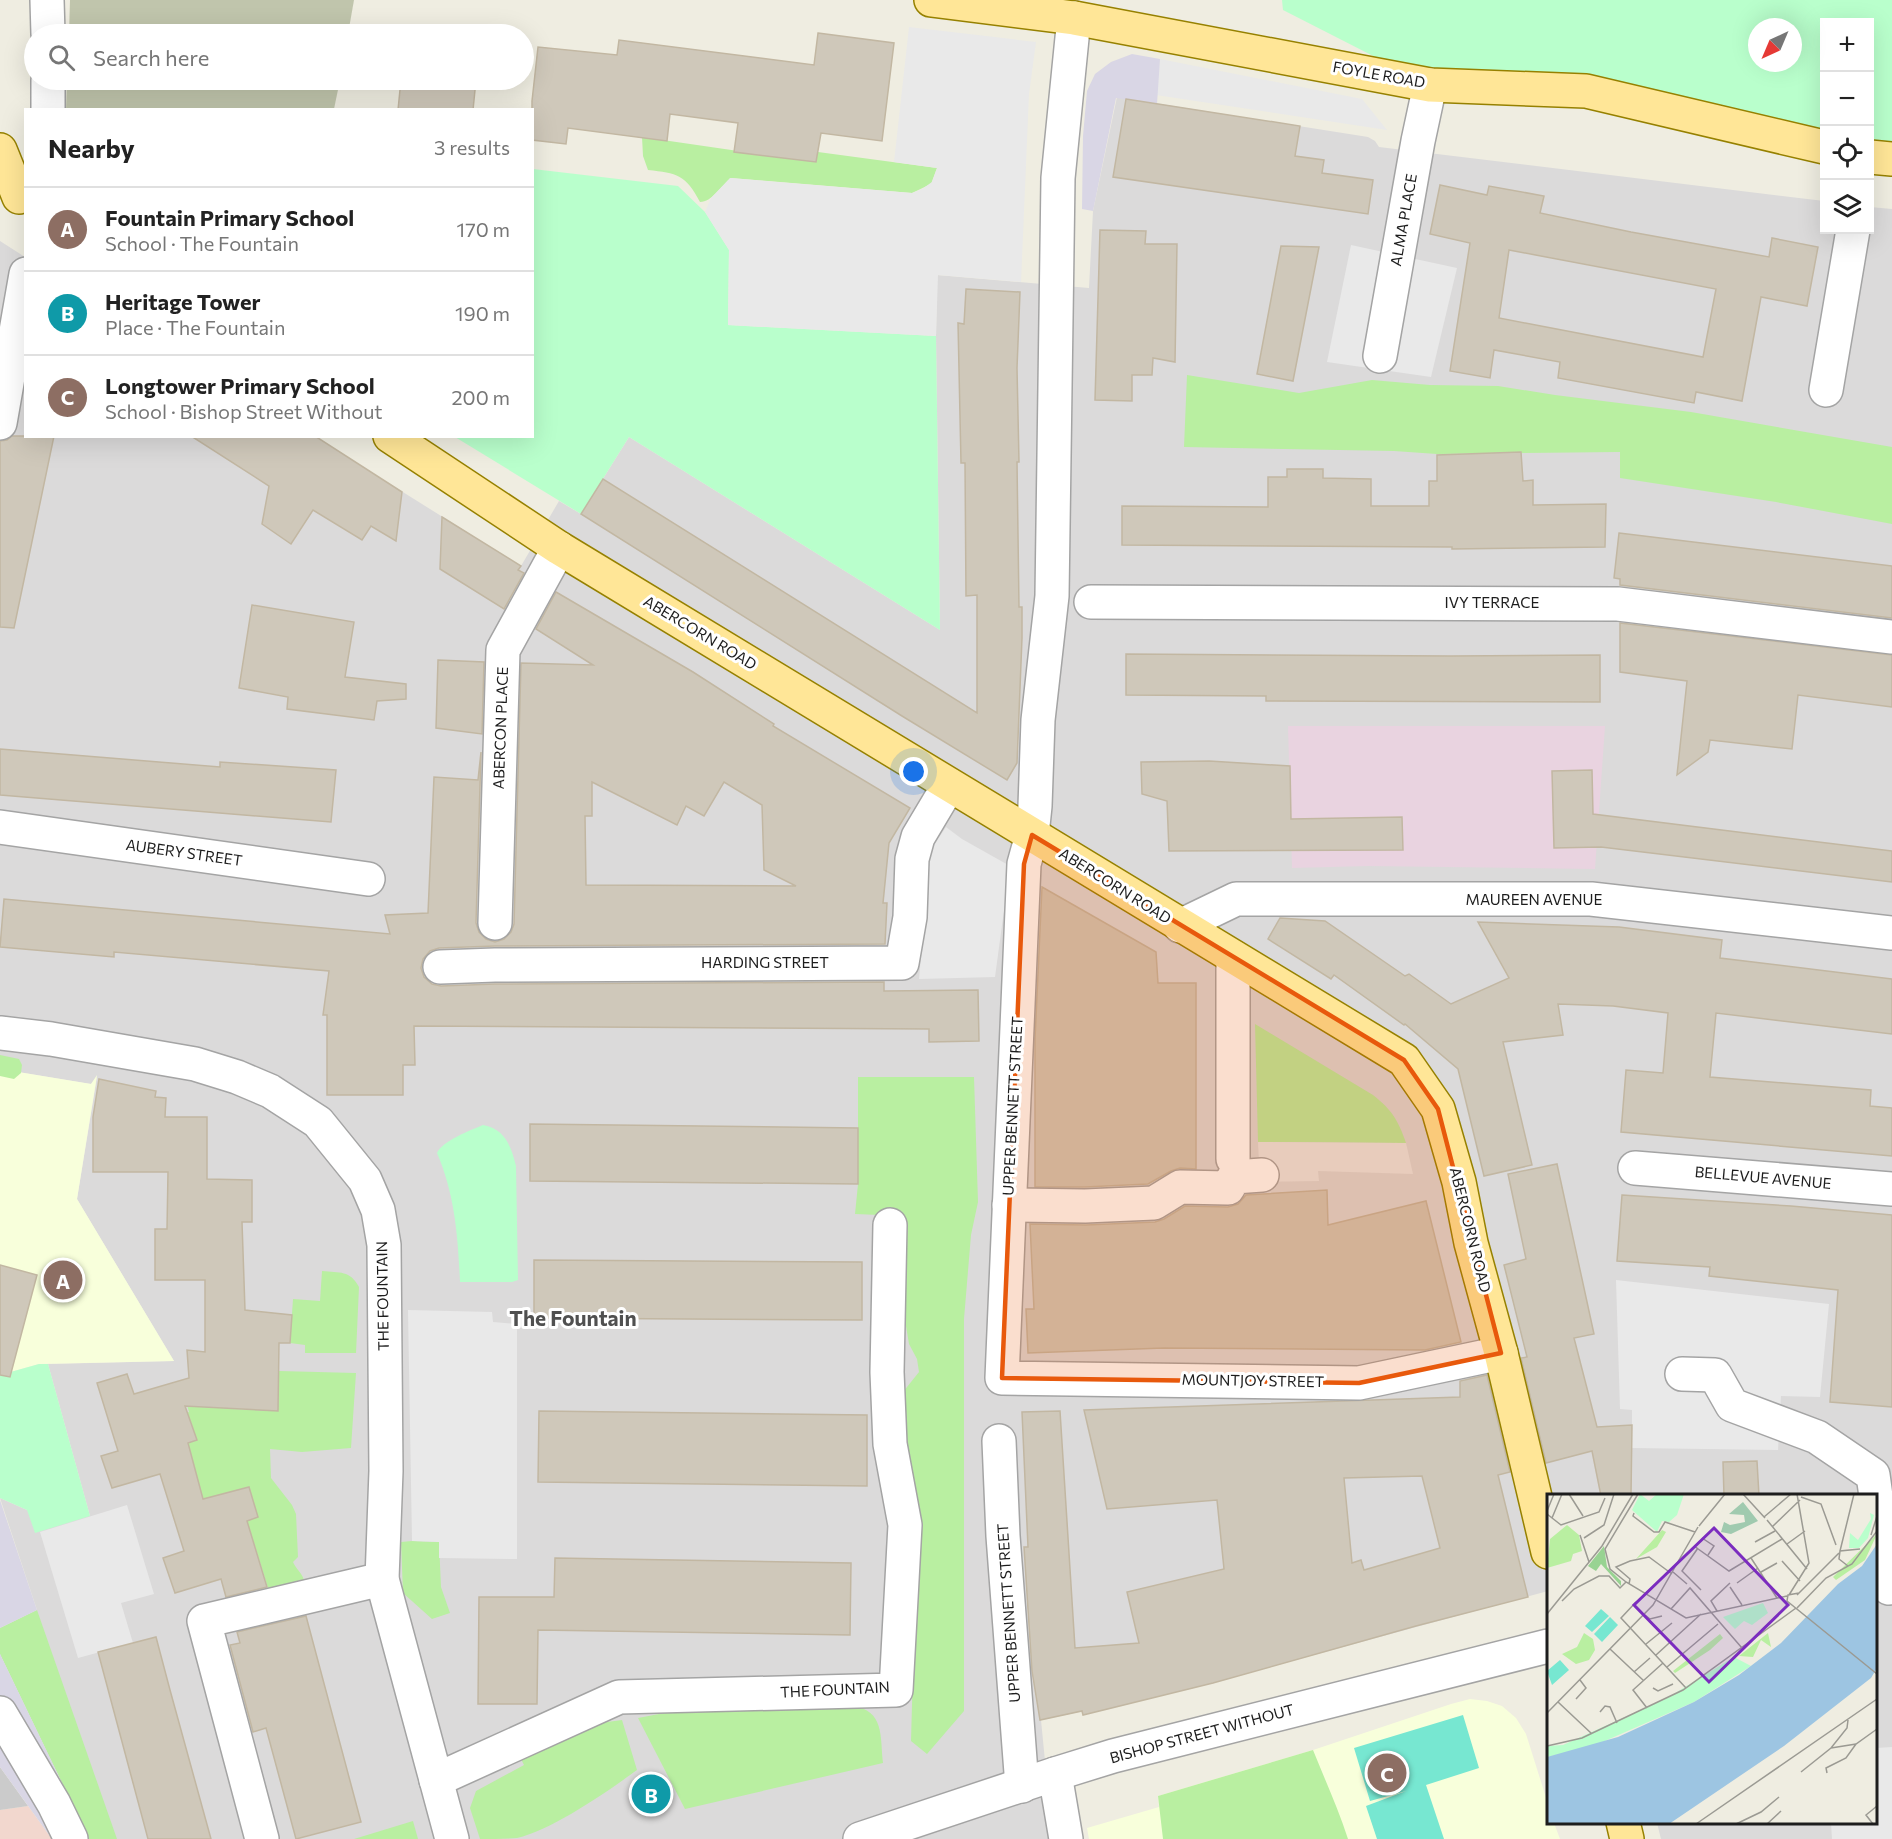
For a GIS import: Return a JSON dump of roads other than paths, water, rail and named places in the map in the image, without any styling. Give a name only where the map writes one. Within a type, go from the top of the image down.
[{"type":"main road","name":"FOYLE ROAD","points":[[931,0],[1074,18],[1430,85],[1586,91],[1820,146]]},
{"type":"main road","points":[[0,150],[15,195]]},
{"type":"main road","points":[[1874,157],[1892,159]]},
{"type":"main road","name":"ABERCORN ROAD","points":[[393,438],[559,548],[1404,1060],[1438,1109],[1459,1182],[1471,1243],[1501,1353],[1547,1548]]},
{"type":"main road","points":[[1623,1824],[1627,1839]]},
{"type":"street","points":[[47,0],[48,24]]},
{"type":"street","name":"UPPER BENNETT STREET","points":[[1002,1378],[1024,864],[1032,835],[1038,720],[1052,596],[1058,178],[1074,18]]},
{"type":"street","name":"ALMA PLACE","points":[[1380,356],[1430,85]]},
{"type":"street","points":[[48,90],[48,108]]},
{"type":"street","points":[[1826,390],[1852,234]]},
{"type":"street","points":[[0,423],[24,285]]},
{"type":"street","name":"ABERCON PLACE","points":[[495,923],[503,650],[559,548]]},
{"type":"street","name":"IVY TERRACE","points":[[1091,602],[1618,604],[1892,637]]},
{"type":"street","name":"HARDING STREET","points":[[440,967],[902,963],[910,917],[912,859],[918,837],[949,785]]},
{"type":"street","name":"AUBERY STREET","points":[[0,827],[368,879]]},
{"type":"street","name":"MAUREEN AVENUE","points":[[1180,926],[1236,899],[1591,899],[1892,933]]},
{"type":"street","points":[[1231,1174],[1233,957]]},
{"type":"street","name":"THE FOUNTAIN","points":[[0,1033],[51,1039],[195,1064],[237,1077],[270,1091],[318,1122],[365,1180],[378,1210],[384,1245],[386,1471],[382,1579],[452,1839]]},
{"type":"street","name":"BELLEVUE AVENUE","points":[[1635,1168],[1892,1189]]},
{"type":"street","points":[[1009,1205],[1085,1206],[1154,1203],[1180,1187],[1231,1174],[1234,1177],[1262,1175]]},
{"type":"street","name":"THE FOUNTAIN","points":[[436,1780],[619,1697],[896,1690],[905,1525],[890,1444],[887,1372],[890,1225]]},
{"type":"street","name":"MOUNTJOY STREET","points":[[1002,1378],[1359,1383],[1501,1353]]},
{"type":"street","points":[[1682,1374],[1715,1374],[1732,1405],[1816,1437],[1873,1475],[1875,1494]]},
{"type":"street","name":"UPPER BENNETT STREET","points":[[999,1441],[999,1476],[1022,1785]]},
{"type":"street","points":[[1877,1510],[1886,1588]]},
{"type":"street","points":[[262,1839],[204,1621],[382,1579]]},
{"type":"street","name":"BISHOP STREET WITHOUT","points":[[860,1839],[1055,1774],[1300,1708],[1547,1646]]},
{"type":"street","points":[[0,1713],[54,1804],[71,1839]]},
{"type":"street","points":[[1055,1774],[1066,1839]]},
{"type":"place","name":"Fountain Primary School","points":[[63,1280]]},
{"type":"place","name":"Longtower Primary School","points":[[1387,1773]]},
{"type":"place","name":"Heritage Tower","points":[[651,1794]]},
{"type":"district","name":"The Fountain","points":[[573,1319]]}]
